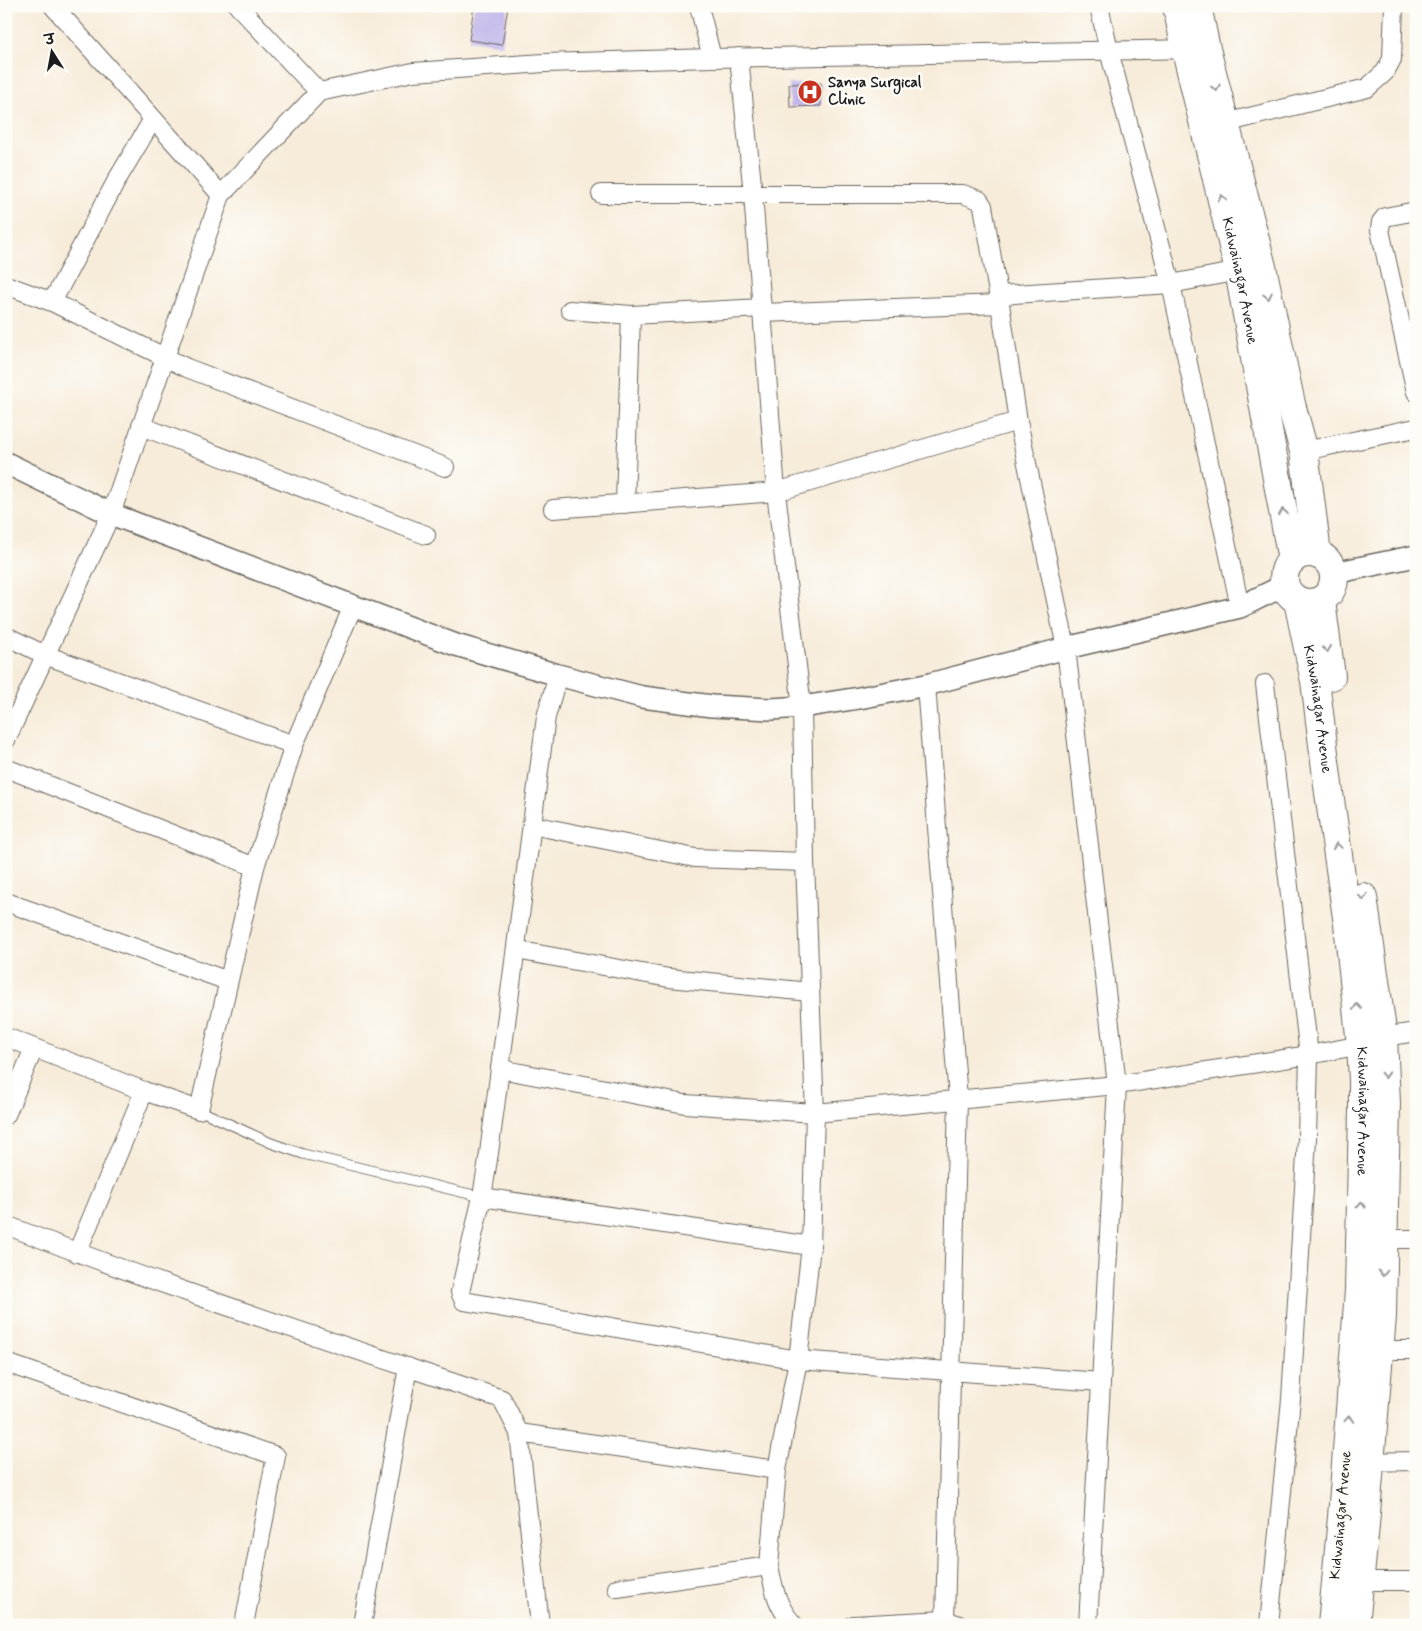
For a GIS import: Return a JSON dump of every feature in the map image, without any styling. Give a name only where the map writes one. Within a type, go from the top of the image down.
[{"type":"main road","name":"Kidwainagar Avenue","points":[[1177,6],[1225,122],[1308,579],[1372,1041],[1386,1103],[1372,1239],[1367,1350],[1348,1581],[1355,1625]]},
{"type":"main road","name":"Kidwainagar Avenue","points":[[1197,6],[1196,49],[1251,269],[1304,451],[1308,579]]},
{"type":"main road","name":"Kidwainagar Avenue","points":[[1332,1625],[1348,1581]]},
{"type":"street","points":[[53,6],[220,195]]},
{"type":"street","points":[[699,6],[712,58]]},
{"type":"street","points":[[1099,6],[1170,284],[1240,607]]},
{"type":"street","points":[[1225,122],[1367,88],[1385,72],[1392,59],[1394,6]]},
{"type":"street","points":[[244,8],[319,92]]},
{"type":"street","points":[[6,740],[111,514],[220,195],[319,92],[413,72],[544,63],[1196,49]]},
{"type":"street","points":[[739,58],[753,194],[776,492],[802,707],[805,862],[815,1113],[811,1246],[798,1360],[777,1470],[769,1566],[783,1613],[794,1625]]},
{"type":"street","points":[[52,302],[118,178],[153,118]]},
{"type":"street","points":[[601,194],[963,194],[979,200],[983,206],[1000,300],[1018,421],[1066,648],[1118,1085],[1088,1625]]},
{"type":"street","points":[[1416,211],[1384,217],[1380,230],[1416,392]]},
{"type":"street","points":[[570,310],[631,315],[1000,300],[1170,284],[1251,269]]},
{"type":"street","points":[[6,285],[52,302],[187,368],[445,467]]},
{"type":"street","points":[[625,504],[631,315]]},
{"type":"street","points":[[553,509],[776,492],[1018,421]]},
{"type":"street","points":[[141,426],[426,535]]},
{"type":"street","points":[[1304,451],[1416,428]]},
{"type":"street","points":[[6,463],[111,514],[456,645],[642,697],[712,706],[770,709],[802,707],[926,685],[1066,648],[1240,607],[1308,579],[1416,556]]},
{"type":"street","points":[[6,1037],[144,1091],[199,1110],[255,867],[294,746],[353,606]]},
{"type":"street","points":[[6,636],[45,655],[294,746]]},
{"type":"street","points":[[558,675],[546,716],[482,1197],[460,1292],[464,1301],[798,1360],[1101,1382]]},
{"type":"street","points":[[1265,684],[1309,1055],[1306,1148],[1291,1399],[1269,1625]]},
{"type":"street","points":[[853,1625],[952,1622],[952,1372],[958,1099],[926,685]]},
{"type":"street","points":[[6,768],[255,867]]},
{"type":"street","points":[[532,825],[695,858],[805,862]]},
{"type":"street","points":[[6,902],[228,981]]},
{"type":"street","points":[[516,950],[669,978],[810,992]]},
{"type":"street","points":[[500,1069],[685,1104],[815,1113],[1118,1085],[1309,1055],[1416,1032]]},
{"type":"street","points":[[6,1115],[34,1048]]},
{"type":"street","points":[[77,1253],[144,1091]]},
{"type":"street","points":[[482,1197],[811,1246]]},
{"type":"street","points":[[6,1225],[77,1253],[502,1399],[519,1433],[540,1625]]},
{"type":"street","points":[[1372,1239],[1416,1239]]},
{"type":"street","points":[[1367,1350],[1416,1350]]},
{"type":"street","points":[[6,1363],[276,1456],[244,1625]]},
{"type":"street","points":[[362,1625],[408,1367]]},
{"type":"street","points":[[519,1433],[777,1470]]},
{"type":"street","points":[[1358,1462],[1416,1461]]},
{"type":"street","points":[[617,1588],[769,1566]]},
{"type":"street","points":[[1348,1581],[1416,1581]]},
{"type":"lane","points":[[199,1110],[303,1154],[482,1197]]},
{"type":"building","points":[[474,6],[508,6],[502,45],[469,40]]},
{"type":"building","points":[[821,83],[821,106],[790,107],[789,84]]},
{"type":"place","name":"Sanya Surgical Clinic","points":[[810,92]]}]
